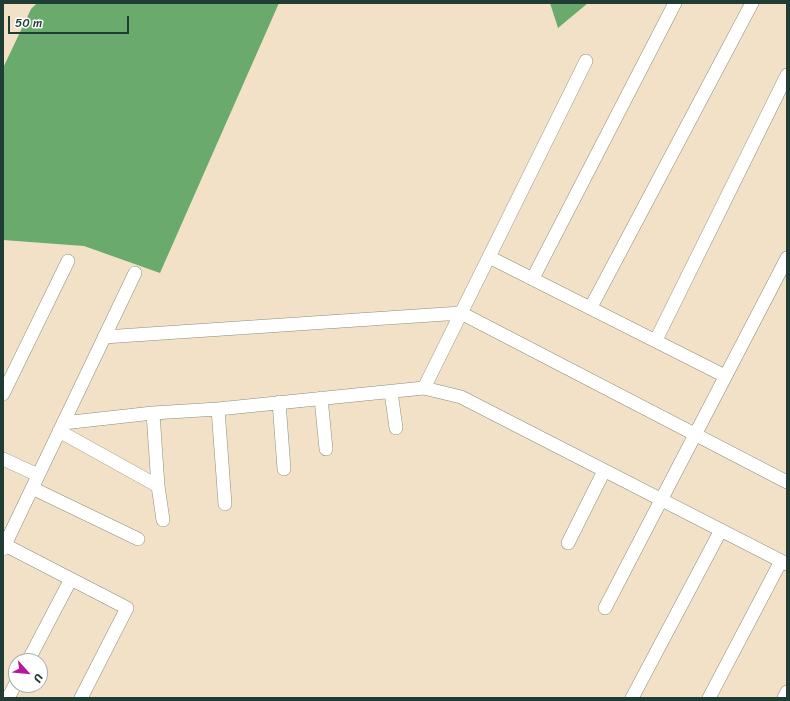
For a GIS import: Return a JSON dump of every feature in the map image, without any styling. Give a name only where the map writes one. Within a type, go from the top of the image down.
[{"type":"street","points":[[533,278],[674,3]]},
{"type":"street","points":[[591,307],[752,3]]},
{"type":"street","points":[[424,388],[586,61]]},
{"type":"street","points":[[656,340],[787,75]]},
{"type":"street","points":[[489,257],[591,307],[725,376]]},
{"type":"street","points":[[605,608],[660,499],[787,258]]},
{"type":"street","points":[[3,394],[68,261]]},
{"type":"street","points":[[81,698],[127,608],[4,547],[135,273]]},
{"type":"street","points":[[104,337],[461,313],[787,482]]},
{"type":"street","points":[[61,427],[153,413],[218,409],[424,388],[461,397],[784,562],[710,698]]},
{"type":"street","points":[[391,392],[396,428]]},
{"type":"street","points":[[321,398],[326,449]]},
{"type":"street","points":[[279,402],[284,469]]},
{"type":"street","points":[[218,409],[225,504]]},
{"type":"street","points":[[153,413],[158,486],[163,520]]},
{"type":"street","points":[[61,427],[158,486]]},
{"type":"street","points":[[3,459],[38,475]]},
{"type":"street","points":[[568,543],[604,471]]},
{"type":"street","points":[[32,488],[138,539]]},
{"type":"street","points":[[632,698],[722,530]]},
{"type":"street","points":[[32,653],[71,579]]},
{"type":"street","points":[[784,698],[787,692]]},
{"type":"green space","points":[[37,3],[279,3],[160,273],[84,246],[3,240],[3,68],[31,9]]},
{"type":"green space","points":[[550,3],[588,3],[558,28]]}]
